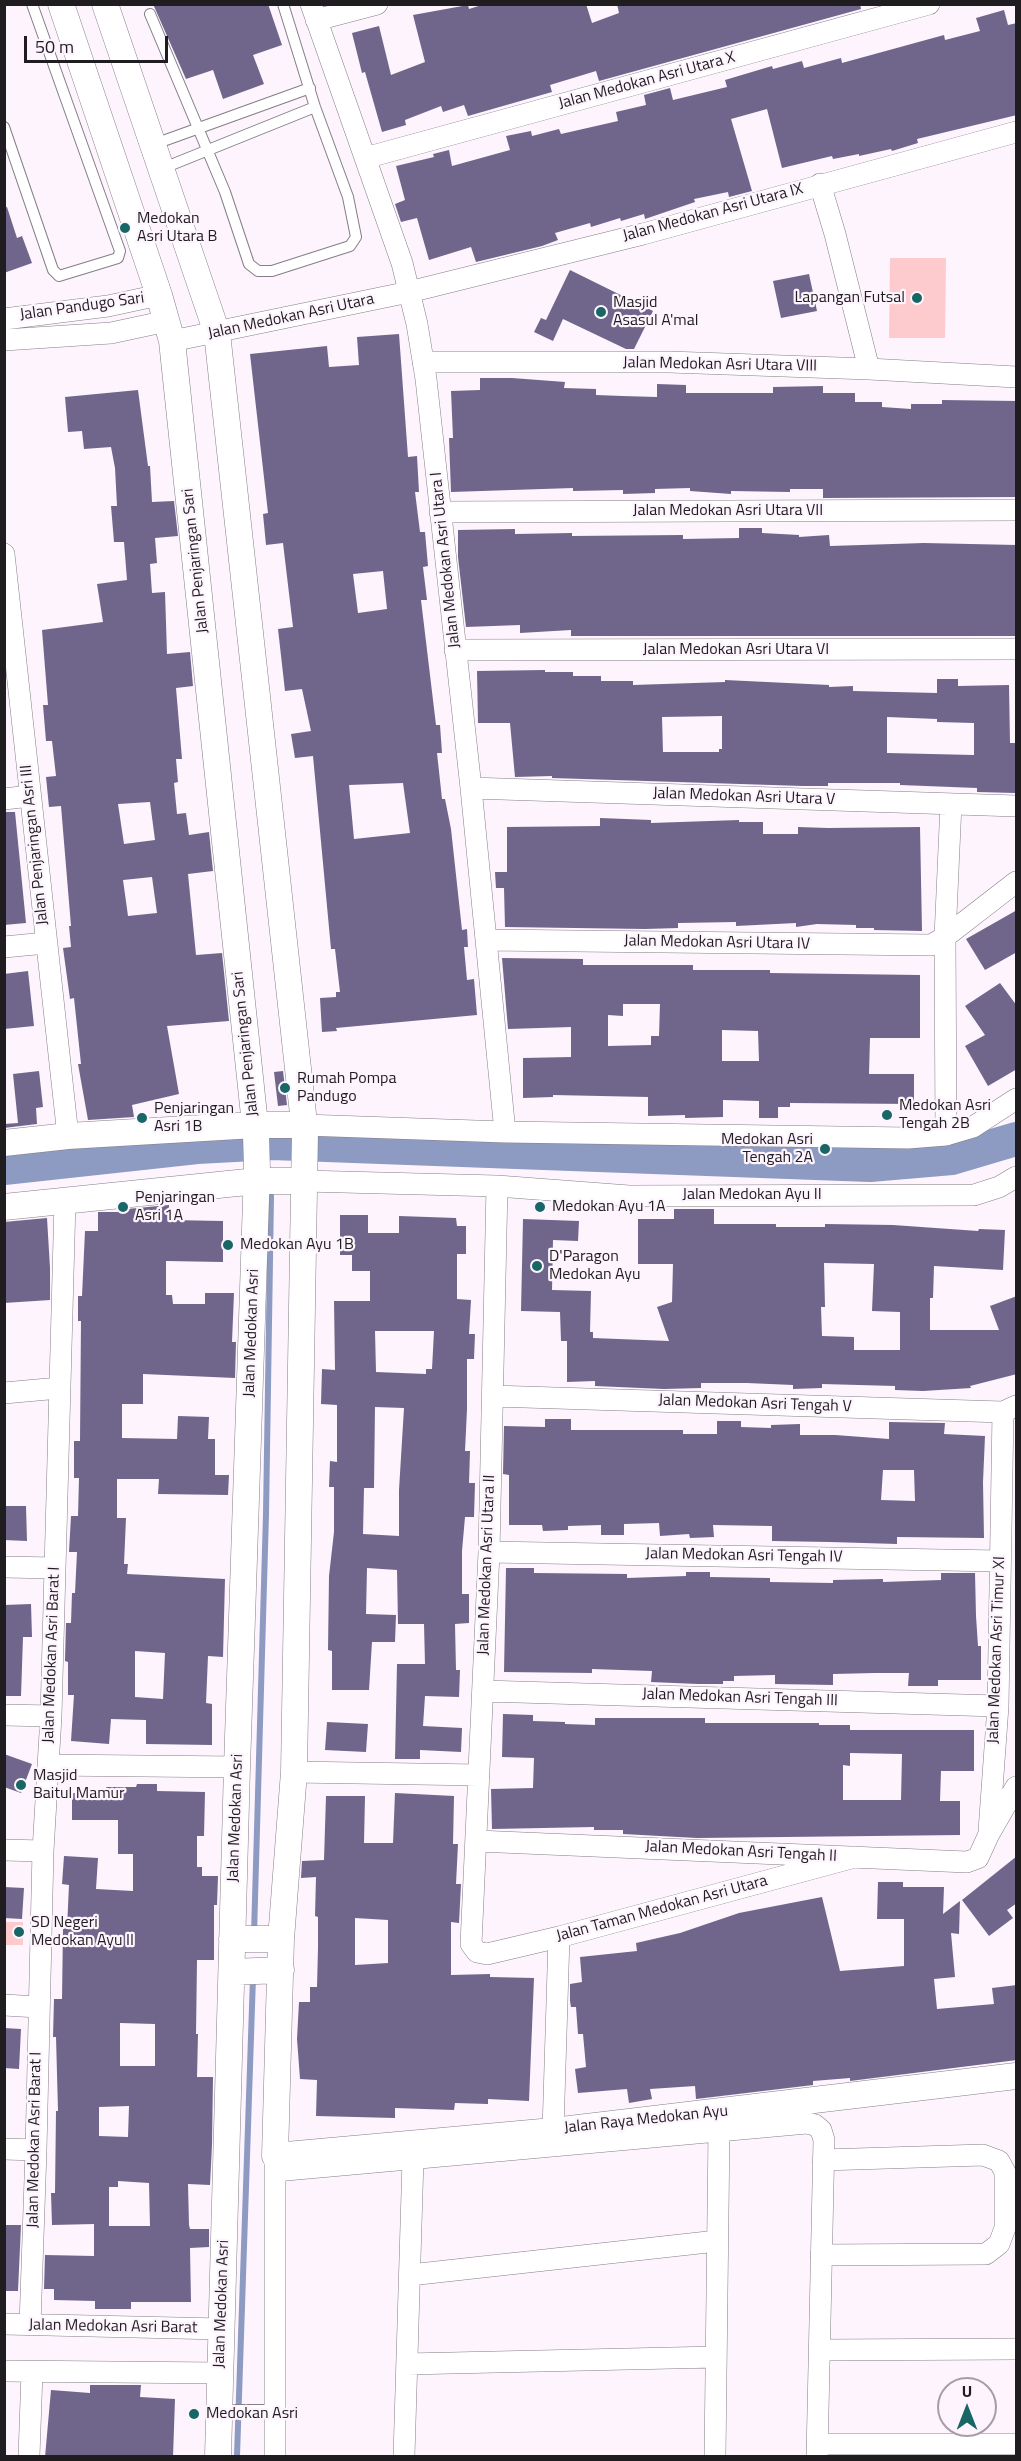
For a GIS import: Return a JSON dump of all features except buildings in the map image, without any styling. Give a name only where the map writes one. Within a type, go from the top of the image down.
[{"type":"street","name":"Jalan Penjaringan Sari","points":[[61,4],[170,331],[255,1129]]},
{"type":"street","points":[[105,4],[217,333],[305,1128],[294,1772],[274,1939],[275,2164],[267,2411],[275,2457]]},
{"type":"street","points":[[314,12],[377,4]]},
{"type":"street","name":"Jalan Medokan Asri Utara X","points":[[365,158],[929,4]]},
{"type":"street","name":"Jalan Medokan Asri Utara I","points":[[314,12],[402,263],[423,362],[471,788],[505,1132]]},
{"type":"street","name":"Jalan Medokan Asri Utara IX","points":[[409,292],[643,234],[1017,132]]},
{"type":"street","points":[[820,184],[869,369]]},
{"type":"street","name":"Jalan Medokan Asri Utara","points":[[170,331],[217,333],[409,292]]},
{"type":"street","name":"Jalan Pandugo Sari","points":[[4,319],[108,306],[159,295]]},
{"type":"street","name":"Jalan Pandugo Sari","points":[[4,340],[170,331]]},
{"type":"street","name":"Jalan Medokan Asri Utara VIII","points":[[423,362],[669,362],[1017,377]]},
{"type":"street","name":"Jalan Medokan Asri Utara VII","points":[[440,512],[1017,510]]},
{"type":"street","name":"Jalan Penjaringan Asri III","points":[[4,554],[9,652],[30,796],[68,1136]]},
{"type":"street","name":"Jalan Medokan Asri Utara VI","points":[[455,650],[1017,649]]},
{"type":"street","name":"Jalan Medokan Asri Utara V","points":[[471,788],[1017,806]]},
{"type":"street","points":[[4,799],[30,796]]},
{"type":"street","points":[[946,1135],[945,938],[951,804]]},
{"type":"street","name":"Jalan Medokan Asri Utara IV","points":[[486,940],[931,945],[945,938],[1017,882]]},
{"type":"street","points":[[4,948],[46,943]]},
{"type":"street","points":[[4,1143],[68,1136],[305,1128],[908,1138],[946,1135],[973,1126],[1017,1099]]},
{"type":"street","name":"Jalan Medokan Asri","points":[[218,2457],[226,2410],[220,2373],[236,1972],[237,1767],[257,1175],[255,1129]]},
{"type":"street","points":[[4,1207],[257,1175],[304,1177]]},
{"type":"street","name":"Jalan Medokan Ayu II","points":[[304,1177],[497,1186],[629,1196],[974,1194],[999,1187],[1017,1177]]},
{"type":"street","name":"Jalan Medokan Asri Utara II","points":[[471,1944],[489,1552],[497,1186]]},
{"type":"street","name":"Jalan Medokan Asri Barat I","points":[[30,2325],[43,1851],[51,1716],[64,1201]]},
{"type":"street","points":[[4,1394],[59,1388]]},
{"type":"street","name":"Jalan Medokan Asri Tengah V","points":[[492,1396],[1010,1409]]},
{"type":"street","name":"Jalan Medokan Asri Timur XI","points":[[989,1834],[998,1706],[1000,1561],[1010,1409]]},
{"type":"street","name":"Jalan Medokan Asri Tengah IV","points":[[489,1552],[1000,1561]]},
{"type":"street","points":[[4,1567],[55,1568]]},
{"type":"street","name":"Jalan Medokan Asri Tengah III","points":[[483,1691],[998,1706]]},
{"type":"street","points":[[4,1715],[51,1716]]},
{"type":"street","points":[[49,1765],[237,1767]]},
{"type":"street","points":[[294,1772],[479,1775]]},
{"type":"street","points":[[989,1834],[1017,1787]]},
{"type":"street","name":"Jalan Medokan Asri Tengah II","points":[[477,1841],[967,1862],[978,1858],[989,1834]]},
{"type":"street","points":[[4,1850],[43,1851]]},
{"type":"street","name":"Jalan Taman Medokan Asri Utara","points":[[471,1944],[477,1952],[487,1954],[559,1937],[855,1857]]},
{"type":"street","points":[[553,2131],[559,1937]]},
{"type":"street","points":[[236,1939],[274,1939]]},
{"type":"street","points":[[236,1972],[275,1970]]},
{"type":"street","points":[[4,2005],[38,2007]]},
{"type":"street","name":"Jalan Raya Medokan Ayu","points":[[275,2164],[1017,2076]]},
{"type":"street","points":[[275,2164],[414,2159],[807,2123],[815,2125],[821,2130],[824,2140],[817,2450],[1017,2444]]},
{"type":"street","points":[[715,2457],[719,2131]]},
{"type":"street","points":[[4,2150],[36,2150]]},
{"type":"street","points":[[822,2255],[986,2254],[999,2244],[1005,2228],[1005,2172],[999,2160],[983,2155],[823,2160]]},
{"type":"street","points":[[404,2457],[414,2159]]},
{"type":"street","points":[[410,2275],[717,2241]]},
{"type":"street","name":"Jalan Medokan Asri Barat","points":[[4,2324],[221,2329]]},
{"type":"street","points":[[820,2350],[1017,2349]]},
{"type":"street","points":[[407,2364],[716,2357]]},
{"type":"street","points":[[4,2371],[220,2373]]},
{"type":"street","points":[[29,2457],[32,2372]]},
{"type":"lane","points":[[4,127],[53,270],[59,276],[118,258],[120,251],[32,4]]},
{"type":"lane","points":[[150,14],[225,192],[249,264],[258,271],[272,271],[350,246],[356,237],[348,197],[315,107],[283,4]]},
{"type":"lane","points":[[157,157],[199,129],[310,88]]},
{"type":"lane","points":[[157,157],[206,150],[315,107]]},
{"type":"lane","points":[[226,2410],[267,2411]]},
{"type":"shaded area","name":"Lapangan Futsal","points":[[890,258],[946,258],[945,338],[889,338]]},
{"type":"shaded area","points":[[5,1922],[23,1922],[23,1945],[5,1945]]},
{"type":"waterway","points":[[4,1168],[197,1147],[272,1143],[870,1165],[952,1158],[1016,1139]]},
{"type":"waterway","points":[[254,1934],[266,1514],[271,1196]]},
{"type":"waterway","points":[[237,2456],[253,1977]]},
{"type":"place","name":"Medokan Asri Utara B","points":[[125,228]]},
{"type":"place","name":"Lapangan Futsal","points":[[917,298]]},
{"type":"place","name":"Masjid Asasul A'mal","points":[[601,312]]},
{"type":"place","name":"Rumah Pompa Pandugo","points":[[285,1088]]},
{"type":"place","name":"Medokan Asri Tengah 2B","points":[[887,1115]]},
{"type":"place","name":"Penjaringan Asri 1B","points":[[142,1118]]},
{"type":"place","name":"Medokan Asri Tengah 2A","points":[[825,1149]]},
{"type":"place","name":"Penjaringan Asri 1A","points":[[123,1207]]},
{"type":"place","name":"Medokan Ayu 1A","points":[[540,1207]]},
{"type":"place","name":"Medokan Ayu 1B","points":[[228,1245]]},
{"type":"place","name":"D'Paragon Medokan Ayu","points":[[537,1266]]},
{"type":"place","name":"Masjid Baitul Mamur","points":[[21,1785]]},
{"type":"place","name":"SD Negeri Medokan Ayu II","points":[[19,1932]]},
{"type":"place","name":"Medokan Asri","points":[[194,2414]]}]
